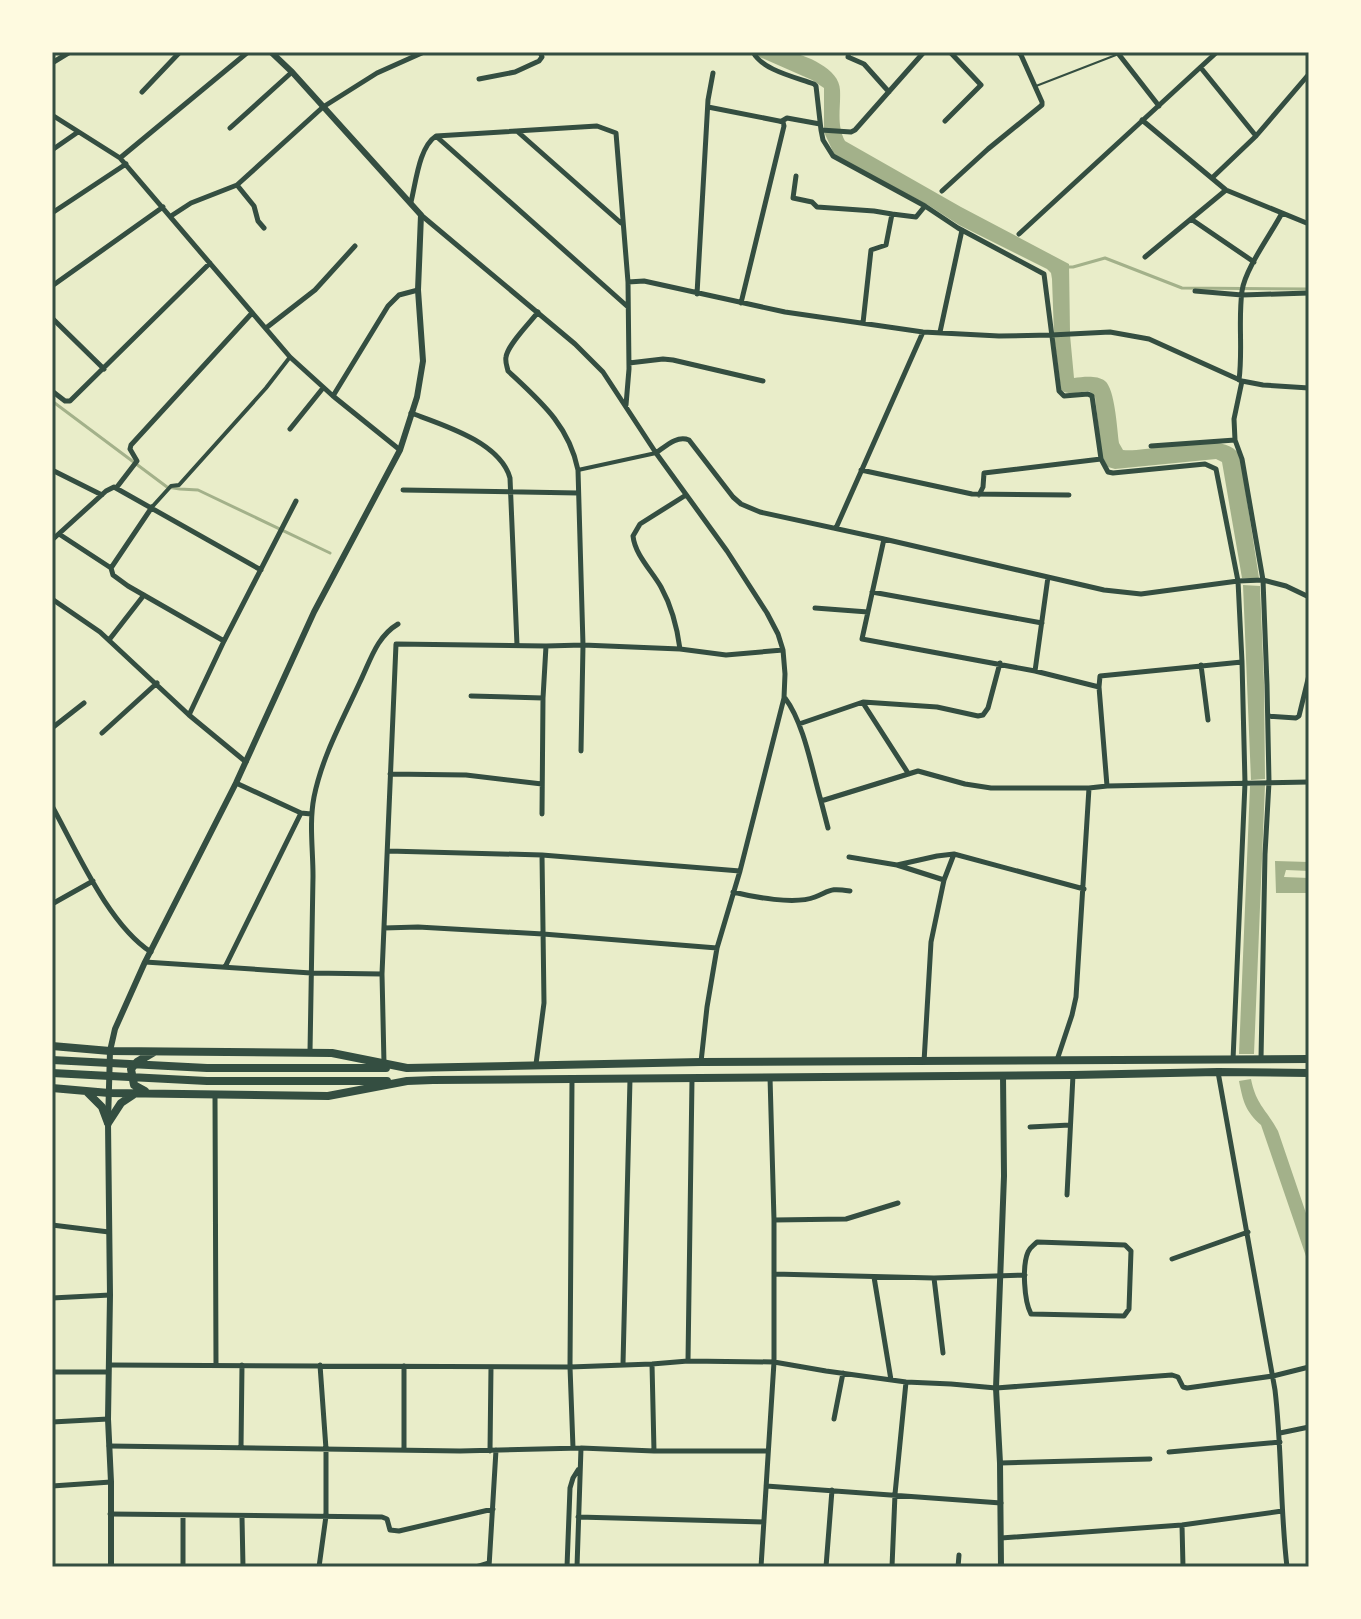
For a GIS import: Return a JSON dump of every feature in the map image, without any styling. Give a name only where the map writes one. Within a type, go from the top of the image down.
[{"type":"highway","points":[[57,1046],[110,1051],[332,1053],[407,1068]]},
{"type":"highway","points":[[52,1088],[79,1078],[83,1068],[75,1057],[57,1046]]},
{"type":"highway","points":[[149,1093],[134,1085],[131,1069],[156,1051]]},
{"type":"highway","points":[[52,1060],[207,1068],[407,1068],[701,1062],[1309,1059]]},
{"type":"highway","points":[[52,1073],[207,1081],[407,1081],[1309,1073]]},
{"type":"highway","points":[[52,1088],[109,1094],[328,1096],[407,1081]]},
{"type":"highway","points":[[86,1091],[102,1107],[108,1123]]},
{"type":"highway","points":[[108,1123],[121,1103],[138,1093]]},
{"type":"street","points":[[52,63],[70,52]]},
{"type":"street","points":[[142,92],[180,52]]},
{"type":"street","points":[[120,158],[248,52]]},
{"type":"street","points":[[271,52],[421,215],[538,312],[603,372],[656,453],[727,551],[778,634],[783,650],[784,698],[717,948],[701,1062]]},
{"type":"street","points":[[479,79],[515,72],[539,61],[542,57],[540,52]]},
{"type":"street","points":[[753,52],[764,65],[818,88],[823,140],[833,156],[1044,274],[1060,393],[1064,396],[1092,396],[1101,459],[1106,469],[1113,473],[1205,464],[1213,466],[1217,474],[1239,581],[1247,783],[1235,1060]]},
{"type":"street","points":[[849,52],[848,57],[864,64],[889,92]]},
{"type":"street","points":[[708,107],[781,121],[787,118],[821,128],[855,130],[924,52]]},
{"type":"street","points":[[945,121],[981,84],[950,52]]},
{"type":"street","points":[[942,191],[1042,105],[1018,52]]},
{"type":"street","points":[[1019,234],[1217,52]]},
{"type":"street","points":[[171,216],[191,203],[237,185],[323,107],[377,73],[421,53]]},
{"type":"street","points":[[1118,53],[1159,106]]},
{"type":"street","points":[[1201,68],[1256,136]]},
{"type":"street","points":[[230,128],[292,72]]},
{"type":"street","points":[[697,294],[708,107],[713,73]]},
{"type":"street","points":[[1212,178],[1256,136],[1309,74]]},
{"type":"street","points":[[52,115],[120,158],[290,357],[400,450]]},
{"type":"street","points":[[1142,120],[1226,190],[1309,224]]},
{"type":"street","points":[[741,303],[784,126],[781,121]]},
{"type":"street","points":[[411,202],[426,147],[436,136],[597,126],[616,133],[628,282],[626,406]]},
{"type":"street","points":[[517,131],[623,224]]},
{"type":"street","points":[[52,150],[78,132]]},
{"type":"street","points":[[436,136],[628,307]]},
{"type":"street","points":[[52,213],[126,164]]},
{"type":"street","points":[[796,176],[792,197],[812,202],[817,207],[917,217],[925,206]]},
{"type":"street","points":[[237,185],[254,206],[258,221],[264,228]]},
{"type":"street","points":[[1145,257],[1226,190]]},
{"type":"street","points":[[52,286],[163,207]]},
{"type":"street","points":[[1259,1060],[1268,716],[1261,580],[1242,459],[1235,440],[1234,419],[1242,357],[1244,284],[1282,213]]},
{"type":"street","points":[[863,323],[871,251],[886,245],[892,214]]},
{"type":"street","points":[[111,1567],[108,1123],[110,1051],[115,1029],[145,962],[236,783],[314,612],[400,450],[421,380],[423,361],[418,290],[421,215]]},
{"type":"street","points":[[1191,219],[1254,262]]},
{"type":"street","points":[[940,332],[962,230]]},
{"type":"street","points":[[266,328],[315,290],[355,246]]},
{"type":"street","points":[[52,391],[68,402],[210,263]]},
{"type":"street","points":[[628,282],[644,281],[785,312],[923,332],[999,336],[1110,332],[1149,339],[1240,380],[1309,388]]},
{"type":"street","points":[[333,396],[388,306],[399,295],[418,290]]},
{"type":"street","points":[[1195,291],[1309,293]]},
{"type":"street","points":[[538,312],[506,357],[508,371],[555,418],[571,445],[578,470],[583,645],[581,751]]},
{"type":"street","points":[[117,487],[137,461],[131,445],[252,313]]},
{"type":"street","points":[[52,318],[104,369]]},
{"type":"street","points":[[836,529],[923,332]]},
{"type":"street","points":[[111,568],[152,507],[171,486],[179,485],[290,357]]},
{"type":"street","points":[[629,363],[673,360],[763,381]]},
{"type":"street","points":[[290,429],[323,388]]},
{"type":"street","points":[[411,413],[467,436],[493,454],[508,471],[517,645]]},
{"type":"street","points":[[578,470],[656,453],[678,438],[685,438],[704,458],[726,490],[741,504],[760,512],[1104,590],[1141,594],[1261,580],[1286,586],[1309,597]]},
{"type":"street","points":[[1151,446],[1235,440]]},
{"type":"street","points":[[979,495],[984,473],[1101,459]]},
{"type":"street","points":[[52,470],[102,495]]},
{"type":"street","points":[[861,470],[979,495],[1069,495]]},
{"type":"street","points":[[52,540],[102,495],[117,487],[261,570]]},
{"type":"street","points":[[403,490],[578,493]]},
{"type":"street","points":[[680,649],[672,610],[636,549],[633,536],[640,524],[686,495]]},
{"type":"street","points":[[189,715],[296,501]]},
{"type":"street","points":[[59,534],[111,568],[118,579],[224,641]]},
{"type":"street","points":[[884,539],[862,639],[1000,663],[1099,687]]},
{"type":"street","points":[[1035,671],[1048,577]]},
{"type":"street","points":[[872,592],[1042,623]]},
{"type":"street","points":[[109,640],[144,595]]},
{"type":"street","points":[[52,600],[109,640],[189,715],[246,762]]},
{"type":"street","points":[[815,608],[868,612]]},
{"type":"street","points":[[310,1053],[311,814],[319,777],[376,647],[386,632],[398,624]]},
{"type":"street","points":[[384,1063],[382,974],[396,644],[583,645],[680,649],[726,655],[783,650]]},
{"type":"street","points":[[542,814],[546,646]]},
{"type":"street","points":[[1107,786],[1100,676],[1242,662]]},
{"type":"street","points":[[799,724],[863,702],[937,707],[983,715],[988,708],[1000,663]]},
{"type":"street","points":[[1201,665],[1208,720]]},
{"type":"street","points":[[1268,716],[1299,716],[1309,675]]},
{"type":"street","points":[[102,733],[157,683]]},
{"type":"street","points":[[471,696],[543,698]]},
{"type":"street","points":[[784,698],[799,724],[828,828]]},
{"type":"street","points":[[863,702],[908,773]]},
{"type":"street","points":[[52,728],[84,703]]},
{"type":"street","points":[[821,801],[918,771],[991,788],[1309,782]]},
{"type":"street","points":[[390,774],[466,775],[542,784]]},
{"type":"street","points":[[236,783],[301,813],[311,814]]},
{"type":"street","points":[[1057,1060],[1074,1005],[1089,788]]},
{"type":"street","points":[[52,806],[93,881],[123,927],[151,952]]},
{"type":"street","points":[[225,967],[301,813]]},
{"type":"street","points":[[388,851],[542,855],[740,871]]},
{"type":"street","points":[[897,865],[954,854],[1084,889]]},
{"type":"street","points":[[924,1062],[931,942],[944,880],[954,854]]},
{"type":"street","points":[[536,1064],[544,1003],[542,855]]},
{"type":"street","points":[[849,857],[897,865],[944,880]]},
{"type":"street","points":[[52,904],[93,881]]},
{"type":"street","points":[[733,892],[786,900],[812,897],[836,888],[850,891]]},
{"type":"street","points":[[384,928],[543,934],[717,948]]},
{"type":"street","points":[[145,962],[311,973],[382,974]]},
{"type":"street","points":[[1218,1072],[1273,1376],[1280,1433],[1287,1567]]},
{"type":"street","points":[[1001,1567],[996,1388],[1004,1176],[1003,1075]]},
{"type":"street","points":[[1067,1195],[1073,1075]]},
{"type":"street","points":[[761,1567],[774,1362],[770,1077]]},
{"type":"street","points":[[623,1364],[630,1079]]},
{"type":"street","points":[[688,1361],[692,1079]]},
{"type":"street","points":[[572,1080],[570,1367],[573,1448]]},
{"type":"street","points":[[215,1094],[216,1364]]},
{"type":"street","points":[[1030,1127],[1070,1125]]},
{"type":"street","points":[[774,1220],[846,1219],[898,1203]]},
{"type":"street","points":[[52,1225],[109,1232]]},
{"type":"street","points":[[1172,1259],[1248,1232]]},
{"type":"street","points":[[1037,1242],[1125,1245],[1131,1251],[1129,1312],[1124,1316],[1034,1315],[1028,1311],[1025,1275],[1027,1253],[1037,1242]]},
{"type":"street","points":[[774,1274],[934,1278],[1025,1275]]},
{"type":"street","points":[[874,1277],[891,1380]]},
{"type":"street","points":[[934,1278],[943,1353]]},
{"type":"street","points":[[52,1298],[110,1295]]},
{"type":"street","points":[[52,1372],[216,1364],[570,1367],[688,1361],[774,1362],[906,1382],[996,1388],[1172,1375],[1178,1377],[1183,1387],[1187,1388],[1273,1376],[1309,1367]]},
{"type":"street","points":[[241,1448],[242,1364]]},
{"type":"street","points":[[652,1364],[654,1451]]},
{"type":"street","points":[[319,1567],[326,1516],[326,1449],[320,1365]]},
{"type":"street","points":[[404,1366],[404,1450]]},
{"type":"street","points":[[476,1567],[489,1565],[493,1509],[491,1367]]},
{"type":"street","points":[[834,1419],[843,1373]]},
{"type":"street","points":[[892,1567],[895,1494],[906,1382]]},
{"type":"street","points":[[52,1422],[108,1419]]},
{"type":"street","points":[[1280,1433],[1309,1427]]},
{"type":"street","points":[[1169,1452],[1280,1442]]},
{"type":"street","points":[[109,1446],[768,1451]]},
{"type":"street","points":[[577,1567],[581,1448]]},
{"type":"street","points":[[1000,1463],[1150,1459]]},
{"type":"street","points":[[567,1567],[570,1488],[580,1468]]},
{"type":"street","points":[[52,1486],[111,1482]]},
{"type":"street","points":[[766,1486],[1001,1503]]},
{"type":"street","points":[[826,1567],[832,1490]]},
{"type":"street","points":[[110,1514],[382,1517],[387,1519],[390,1530],[399,1531],[493,1509]]},
{"type":"street","points":[[1001,1538],[1182,1525],[1282,1511]]},
{"type":"street","points":[[183,1515],[183,1567]]},
{"type":"street","points":[[242,1517],[243,1567]]},
{"type":"street","points":[[578,1517],[764,1522]]},
{"type":"street","points":[[1182,1525],[1183,1567]]},
{"type":"street","points":[[958,1567],[959,1555]]},
{"type":"lane","points":[[1035,86],[1118,53]]},
{"type":"shaded area","points":[[754,52],[787,52],[803,56],[828,69],[840,90],[840,122],[845,141],[1069,264],[1070,332],[1054,334],[1052,279],[1047,269],[959,225],[928,205],[835,156],[824,132],[824,88]]},
{"type":"shaded area","points":[[1070,335],[1074,378],[1098,378],[1108,385],[1123,450],[1203,442],[1231,447],[1240,455],[1259,578],[1242,578],[1222,462],[1216,459],[1115,469],[1108,467],[1102,457],[1095,397],[1089,391],[1071,393],[1061,390],[1054,336]]},
{"type":"shaded area","points":[[1243,585],[1260,586],[1265,779],[1251,780]]},
{"type":"shaded area","points":[[1265,785],[1254,1054],[1239,1054],[1250,786]]},
{"type":"shaded area","points":[[1275,861],[1309,862],[1309,871],[1286,870],[1284,877],[1309,878],[1309,893],[1276,893]]},
{"type":"shaded area","points":[[1251,1079],[1259,1101],[1278,1131],[1309,1222],[1309,1265],[1261,1125],[1251,1115],[1244,1100],[1239,1081]]},
{"type":"waterway","points":[[1067,267],[1105,258],[1182,288],[1309,289]]},
{"type":"waterway","points":[[52,401],[167,487],[198,490],[330,553]]}]
